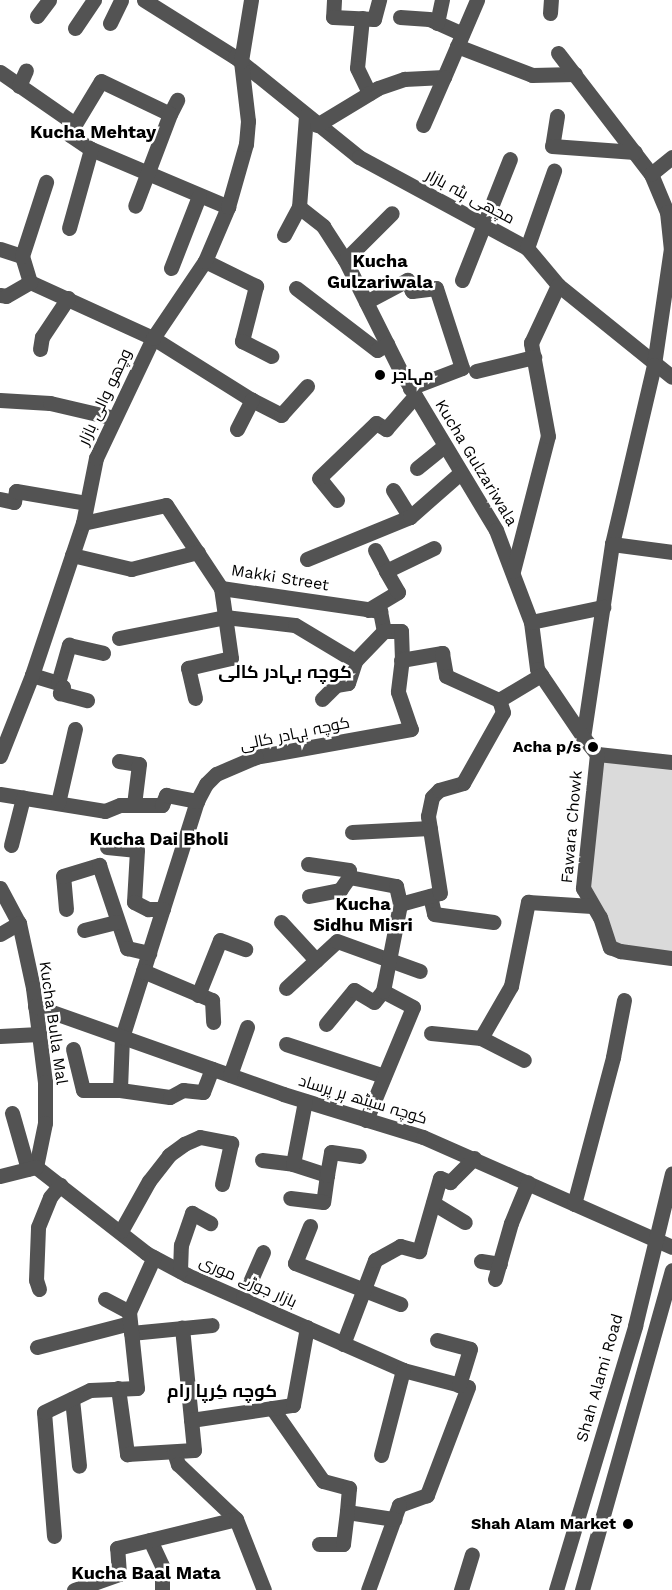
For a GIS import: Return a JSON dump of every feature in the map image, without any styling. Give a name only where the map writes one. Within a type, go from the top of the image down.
[{"type":"street","points":[[38,16],[49,0]]},
{"type":"street","points":[[75,28],[94,0]]},
{"type":"street","points":[[110,23],[121,0]]},
{"type":"street","name":"مچھی ہٹہ بازار","points":[[144,0],[241,61],[358,157],[527,248],[558,285],[654,365],[672,377]]},
{"type":"street","name":"وچھو والی بازار","points":[[0,756],[32,675],[83,524],[96,458],[153,338],[205,261],[228,207],[246,144],[248,121],[241,61],[251,0]]},
{"type":"street","points":[[334,0],[333,17],[374,19],[379,0]]},
{"type":"street","points":[[438,23],[442,0]]},
{"type":"street","points":[[423,125],[477,0]]},
{"type":"street","points":[[400,17],[429,19],[438,23],[459,40],[532,75],[575,74]]},
{"type":"street","points":[[362,18],[357,68],[369,93]]},
{"type":"street","points":[[558,53],[651,174],[667,212],[671,248],[654,365],[612,544],[583,737]]},
{"type":"street","points":[[19,86],[26,70]]},
{"type":"street","points":[[0,72],[75,124]]},
{"type":"street","points":[[284,235],[299,207],[312,120],[404,79],[444,77]]},
{"type":"street","points":[[135,206],[148,172],[174,107],[101,81],[70,135],[91,149],[148,172],[199,196],[228,207]]},
{"type":"street","points":[[557,116],[552,146],[635,152]]},
{"type":"street","points":[[69,228],[91,149]]},
{"type":"street","points":[[651,174],[672,157]]},
{"type":"street","points":[[462,280],[510,159]]},
{"type":"street","points":[[527,248],[554,171]]},
{"type":"street","points":[[30,282],[22,256],[46,182]]},
{"type":"street","points":[[171,268],[199,196]]},
{"type":"street","name":"Kucha Gulzariwala","points":[[299,207],[323,226],[345,260],[412,392],[496,530],[531,622],[537,669],[597,754]]},
{"type":"street","points":[[345,260],[392,213]]},
{"type":"street","points":[[0,249],[22,256]]},
{"type":"street","points":[[205,261],[256,286],[242,341],[271,356]]},
{"type":"street","points":[[338,500],[320,478],[376,423],[386,429],[412,392],[462,368],[436,288],[412,291],[407,280],[366,302]]},
{"type":"street","points":[[30,282],[153,338],[252,400],[281,415],[307,386]]},
{"type":"street","points":[[2,299],[30,282]]},
{"type":"street","points":[[513,571],[548,436],[531,343],[558,285]]},
{"type":"street","points":[[297,288],[377,350],[387,344]]},
{"type":"street","points":[[40,349],[42,337],[68,298]]},
{"type":"street","points":[[476,371],[534,357]]},
{"type":"street","points":[[0,400],[50,403],[114,418]]},
{"type":"street","points":[[237,429],[252,400]]},
{"type":"street","points":[[417,468],[444,446]]},
{"type":"street","points":[[307,560],[410,517],[460,473]]},
{"type":"street","points":[[0,499],[14,502],[16,490],[86,503]]},
{"type":"street","points":[[393,490],[410,517]]},
{"type":"street","name":"Makki Street","points":[[83,524],[166,505],[221,588],[368,610]]},
{"type":"street","points":[[612,544],[672,552]]},
{"type":"street","points":[[386,571],[434,549]]},
{"type":"street","points":[[368,610],[398,591],[375,550]]},
{"type":"street","points":[[72,555],[131,569],[198,552]]},
{"type":"street","points":[[195,698],[188,668],[231,658],[221,588]]},
{"type":"street","points":[[531,622],[603,607]]},
{"type":"street","points":[[368,610],[380,611],[384,632]]},
{"type":"street","points":[[119,638],[225,617],[295,625],[355,661]]},
{"type":"street","points":[[322,699],[336,685],[348,683],[355,661],[384,632],[401,632],[401,660],[442,653],[446,676],[499,700]]},
{"type":"street","points":[[58,683],[69,645],[103,653]]},
{"type":"street","name":"کوچہ بہادر کالی","points":[[120,1090],[122,1037],[197,801],[206,784],[216,774],[255,757],[411,729],[398,692],[401,660]]},
{"type":"street","points":[[32,675],[58,683],[63,687],[60,693],[87,700]]},
{"type":"street","points":[[499,700],[541,675]]},
{"type":"street","points":[[400,904],[440,893],[428,816],[432,797],[439,790],[463,783],[502,712],[499,700]]},
{"type":"street","points":[[58,803],[75,729]]},
{"type":"street","name":"Fawara Chowk","points":[[672,762],[597,754],[583,888],[606,929],[610,947],[620,951],[672,958]]},
{"type":"street","points":[[119,762],[139,764],[134,805]]},
{"type":"street","points":[[0,794],[105,811],[120,805],[162,805],[166,795],[197,801]]},
{"type":"street","points":[[11,845],[23,798]]},
{"type":"street","points":[[352,832],[430,828]]},
{"type":"street","points":[[107,847],[137,850],[134,902],[148,909],[163,909]]},
{"type":"street","points":[[308,864],[349,870],[349,878],[340,890],[309,896]]},
{"type":"street","points":[[66,909],[63,876],[99,865],[116,922],[127,948],[149,953]]},
{"type":"street","points":[[326,1024],[354,990],[374,1002],[383,991],[400,904],[396,886],[349,878]]},
{"type":"street","name":"Kucha Bulla Mal","points":[[0,888],[19,923],[35,1006],[45,1082],[45,1122],[32,1168]]},
{"type":"street","points":[[430,896],[434,914],[493,922]]},
{"type":"street","points":[[481,1038],[511,986],[528,903],[592,906]]},
{"type":"street","points":[[84,930],[116,922]]},
{"type":"street","points":[[281,922],[316,960]]},
{"type":"street","points":[[0,934],[19,923]]},
{"type":"street","points":[[198,995],[220,940],[245,950]]},
{"type":"street","points":[[286,988],[337,941],[420,970]]},
{"type":"street","points":[[143,970],[212,1000],[213,1022]]},
{"type":"street","points":[[366,1120],[413,1007],[383,991]]},
{"type":"street","points":[[574,1204],[614,1057],[624,1000]]},
{"type":"street","name":"کوچہ سیٹھ ہر پرساد","points":[[35,1006],[305,1101],[423,1137],[672,1247]]},
{"type":"street","points":[[230,1075],[247,1027]]},
{"type":"street","points":[[431,1033],[481,1038],[524,1060]]},
{"type":"street","points":[[0,1036],[39,1034]]},
{"type":"street","points":[[286,1044],[384,1076]]},
{"type":"street","points":[[73,1049],[82,1090],[120,1090],[170,1097],[183,1090],[203,1092],[212,1068]]},
{"type":"street","points":[[293,1164],[305,1101]]},
{"type":"street","points":[[0,1176],[32,1168],[12,1113]]},
{"type":"street","points":[[121,1232],[156,1173],[169,1155],[184,1144],[200,1137],[231,1143],[222,1184]]},
{"type":"street","points":[[290,1198],[323,1202],[331,1152],[358,1156]]},
{"type":"street","points":[[344,1344],[375,1260],[399,1246],[419,1251],[440,1178],[450,1182],[474,1158]]},
{"type":"street","points":[[262,1160],[293,1164],[327,1175]]},
{"type":"street","name":"بازار جوڑے موری","points":[[32,1168],[60,1185],[154,1257],[180,1271],[403,1370],[464,1386]]},
{"type":"street","name":"Shah Alami Road","points":[[556,1590],[634,1326],[672,1173]]},
{"type":"street","points":[[481,1261],[498,1271],[511,1223],[528,1182]]},
{"type":"street","points":[[39,1289],[36,1280],[38,1227],[50,1197],[60,1185]]},
{"type":"street","points":[[433,1203],[465,1222]]},
{"type":"street","points":[[180,1271],[182,1245],[192,1214],[210,1223]]},
{"type":"street","points":[[310,1226],[295,1263],[400,1304]]},
{"type":"street","points":[[243,1298],[263,1252]]},
{"type":"street","points":[[54,1536],[44,1412],[90,1390],[137,1388],[130,1323],[154,1257]]},
{"type":"street","points":[[582,1590],[672,1270]]},
{"type":"street","points":[[105,1299],[130,1323]]},
{"type":"street","points":[[37,1347],[130,1323],[182,1328],[212,1325]]},
{"type":"street","points":[[191,1420],[294,1405],[307,1327]]},
{"type":"street","points":[[117,1388],[127,1454],[194,1450],[182,1328]]},
{"type":"street","points":[[346,1512],[396,1512],[427,1495],[464,1386],[470,1349],[437,1340]]},
{"type":"street","points":[[381,1455],[403,1370]]},
{"type":"street","points":[[72,1399],[79,1466]]},
{"type":"street","points":[[272,1408],[323,1481],[349,1488],[343,1544],[320,1544]]},
{"type":"street","points":[[174,1452],[178,1464],[236,1519],[264,1590]]},
{"type":"street","points":[[368,1590],[396,1512]]},
{"type":"street","points":[[74,1590],[119,1574],[117,1548],[236,1519]]},
{"type":"street","points":[[150,1540],[162,1566],[162,1590]]},
{"type":"street","points":[[461,1590],[472,1555]]},
{"type":"shaded area","points":[[597,754],[672,762],[672,958],[620,951],[583,888]]},
{"type":"place","name":"مہاجر","points":[[380,375]]},
{"type":"place","name":"Acha p/s","points":[[593,747]]},
{"type":"place","name":"Shah Alam Market","points":[[628,1524]]},
{"type":"district","name":"Kucha Mehtay","points":[[93,132]]},
{"type":"district","name":"Kucha Gulzariwala","points":[[380,272]]},
{"type":"district","name":"کوچہ بہادر کالی","points":[[285,672]]},
{"type":"district","name":"Kucha Dai Bholi","points":[[159,839]]},
{"type":"district","name":"Kucha Sidhu Misri","points":[[363,915]]},
{"type":"district","name":"کوچہ کِرپا رام","points":[[222,1391]]},
{"type":"district","name":"Kucha Baal Mata","points":[[146,1573]]}]
